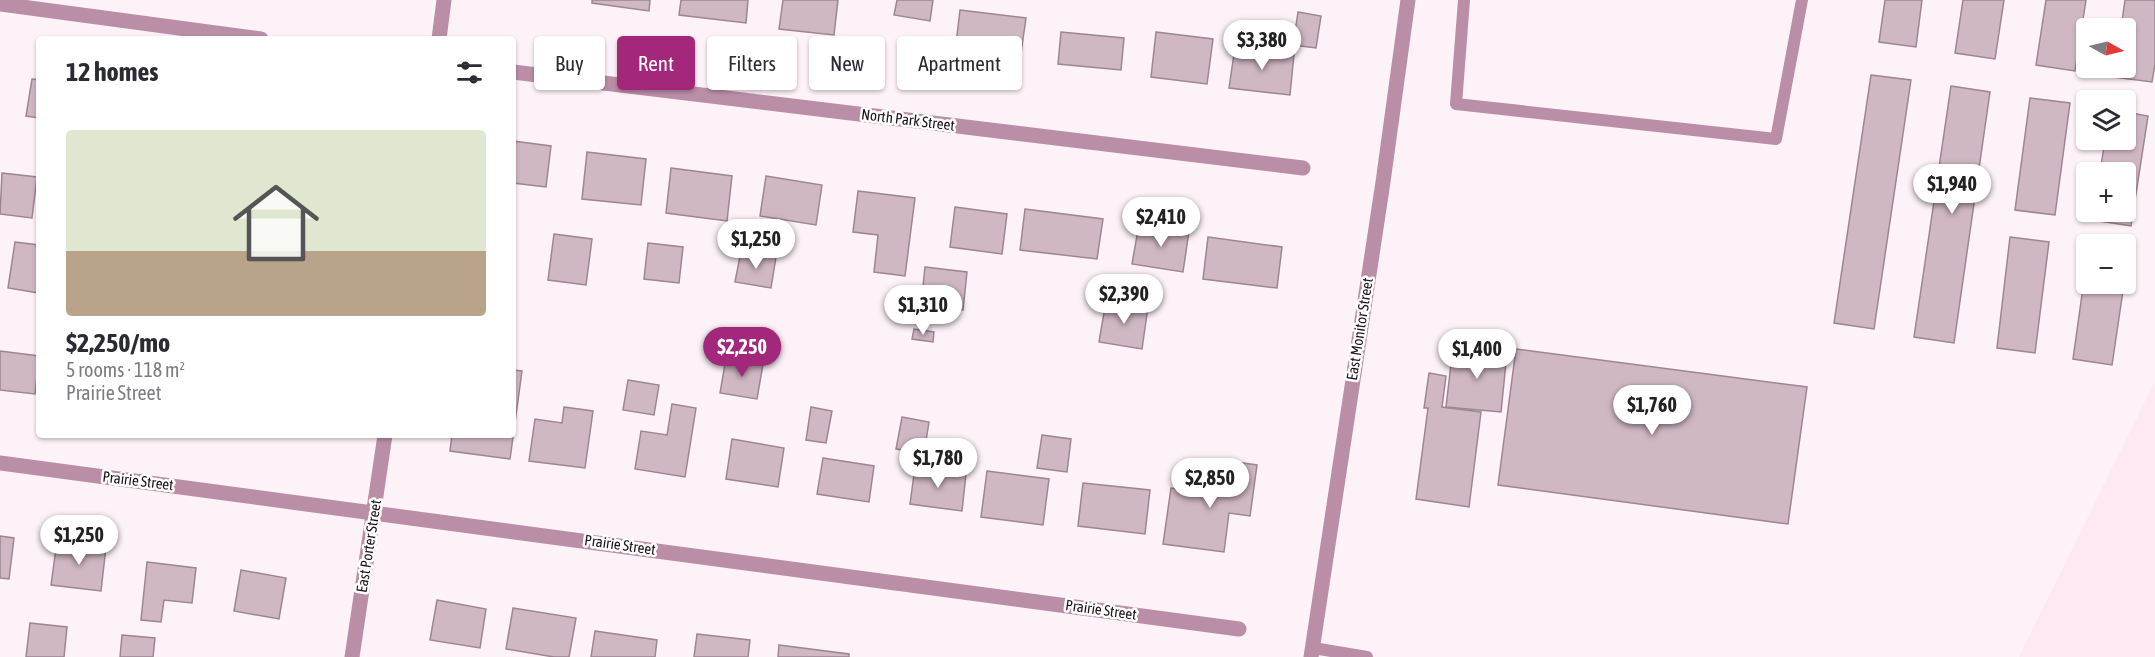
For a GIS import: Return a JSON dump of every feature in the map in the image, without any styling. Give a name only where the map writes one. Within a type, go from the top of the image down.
[{"type":"street","points":[[439,36],[444,0]]},
{"type":"street","name":"East Monitor Street","points":[[1312,653],[1408,0]]},
{"type":"street","points":[[0,4],[239,36]]},
{"type":"street","name":"North Park Street","points":[[516,72],[1303,168]]},
{"type":"street","name":"East Porter Street","points":[[352,657],[385,438]]},
{"type":"street","name":"Prairie Street","points":[[0,463],[1239,629]]},
{"type":"lane","points":[[1464,0],[1456,104],[1776,140],[1802,0]]},
{"type":"lane","points":[[1312,653],[1367,657]]},
{"type":"shaded area","points":[[2155,381],[2155,657],[2019,657]]},
{"type":"building","points":[[592,0],[650,0],[649,11],[592,3]]},
{"type":"building","points":[[681,0],[748,0],[746,23],[679,15]]},
{"type":"building","points":[[783,0],[838,0],[834,35],[779,29]]},
{"type":"building","points":[[897,0],[933,0],[930,21],[894,15]]},
{"type":"building","points":[[1885,0],[1922,0],[1916,47],[1879,42]]},
{"type":"building","points":[[1963,0],[2004,0],[1995,59],[1955,53]]},
{"type":"building","points":[[2046,0],[2086,0],[2083,18],[2076,18],[2075,71],[2036,65]]},
{"type":"building","points":[[2125,0],[2155,0],[2155,64],[2152,82],[2122,78],[2136,78],[2136,18],[2122,18]]},
{"type":"building","points":[[960,10],[1026,18],[1022,46],[1022,36],[957,36]]},
{"type":"building","points":[[1298,12],[1321,16],[1316,48],[1293,45]]},
{"type":"building","points":[[1061,32],[1124,38],[1121,70],[1058,64]]},
{"type":"building","points":[[1156,32],[1213,39],[1207,84],[1151,77]]},
{"type":"building","points":[[1235,47],[1294,54],[1290,95],[1229,88]]},
{"type":"building","points":[[1871,75],[1911,80],[1874,329],[1834,323]]},
{"type":"building","points":[[32,79],[36,80],[36,118],[26,116]]},
{"type":"building","points":[[1951,86],[1990,92],[1954,343],[1914,337]]},
{"type":"building","points":[[2030,98],[2070,103],[2055,215],[2015,210]]},
{"type":"building","points":[[2136,114],[2148,116],[2136,194],[2136,162],[2102,162],[2103,150],[2136,150]]},
{"type":"building","points":[[516,141],[551,146],[546,187],[516,183]]},
{"type":"building","points":[[587,152],[646,159],[641,205],[582,199]]},
{"type":"building","points":[[671,168],[732,176],[727,221],[666,213]]},
{"type":"building","points":[[2,173],[36,177],[32,218],[0,214]]},
{"type":"building","points":[[766,176],[822,185],[816,225],[760,216]]},
{"type":"building","points":[[858,191],[915,198],[905,276],[874,272],[878,235],[853,232]]},
{"type":"building","points":[[955,207],[1007,214],[1002,254],[950,247]]},
{"type":"building","points":[[1025,209],[1103,219],[1097,259],[1020,250]]},
{"type":"building","points":[[2106,222],[2132,222],[2131,226]]},
{"type":"building","points":[[1139,224],[1189,231],[1183,272],[1132,264]]},
{"type":"building","points":[[554,234],[592,239],[586,285],[548,280]]},
{"type":"building","points":[[1208,237],[1282,247],[1277,288],[1203,279]]},
{"type":"building","points":[[2010,237],[2049,242],[2035,353],[1997,348]]},
{"type":"building","points":[[15,242],[36,245],[36,293],[8,288]]},
{"type":"building","points":[[648,243],[683,247],[679,283],[644,279]]},
{"type":"building","points":[[741,251],[776,257],[771,288],[735,282]]},
{"type":"building","points":[[925,267],[967,272],[963,310],[921,305]]},
{"type":"building","points":[[2082,294],[2123,294],[2112,365],[2073,359]]},
{"type":"building","points":[[1106,301],[1148,307],[1142,349],[1099,342]]},
{"type":"building","points":[[914,329],[934,332],[933,342],[912,339]]},
{"type":"building","points":[[1453,347],[1507,353],[1501,412],[1446,407]]},
{"type":"building","points":[[1516,349],[1807,387],[1788,524],[1498,485]]},
{"type":"building","points":[[0,351],[36,356],[35,394],[0,390]]},
{"type":"building","points":[[726,358],[763,364],[757,399],[720,393]]},
{"type":"building","points":[[516,370],[522,371],[516,415]]},
{"type":"building","points":[[1429,373],[1446,376],[1442,407],[1481,412],[1469,507],[1416,499],[1428,408],[1424,408]]},
{"type":"building","points":[[628,380],[659,385],[654,415],[623,410]]},
{"type":"building","points":[[672,404],[696,408],[685,477],[635,469],[641,431],[667,435]]},
{"type":"building","points":[[564,407],[593,411],[585,468],[529,461],[535,419],[562,423]]},
{"type":"building","points":[[811,407],[832,411],[826,443],[806,440]]},
{"type":"building","points":[[902,417],[929,422],[924,453],[896,449]]},
{"type":"building","points":[[1042,435],[1071,439],[1067,472],[1037,468]]},
{"type":"building","points":[[452,438],[513,438],[510,459],[450,451]]},
{"type":"building","points":[[732,439],[784,448],[778,487],[726,479]]},
{"type":"building","points":[[823,458],[874,466],[869,502],[817,494]]},
{"type":"building","points":[[1221,460],[1257,465],[1250,516],[1229,513],[1224,552],[1163,544],[1171,488],[1217,494]]},
{"type":"building","points":[[915,467],[966,474],[962,511],[910,504]]},
{"type":"building","points":[[987,471],[1049,479],[1043,525],[981,517]]},
{"type":"building","points":[[1083,483],[1150,490],[1145,534],[1078,526]]},
{"type":"building","points":[[0,536],[14,538],[9,579],[0,578]]},
{"type":"building","points":[[57,541],[106,547],[101,591],[51,585]]},
{"type":"building","points":[[147,562],[196,568],[192,603],[164,600],[161,622],[141,620]]},
{"type":"building","points":[[241,570],[286,578],[279,619],[234,611]]},
{"type":"building","points":[[437,600],[486,609],[480,648],[430,640]]},
{"type":"building","points":[[513,608],[576,618],[569,657],[554,657],[506,649]]},
{"type":"building","points":[[30,623],[67,627],[64,657],[26,657]]},
{"type":"building","points":[[595,631],[657,640],[655,657],[591,657]]},
{"type":"building","points":[[697,634],[750,640],[748,657],[694,657]]},
{"type":"building","points":[[122,635],[155,638],[153,657],[120,657]]},
{"type":"building","points":[[779,645],[849,654],[849,657],[778,657]]}]
